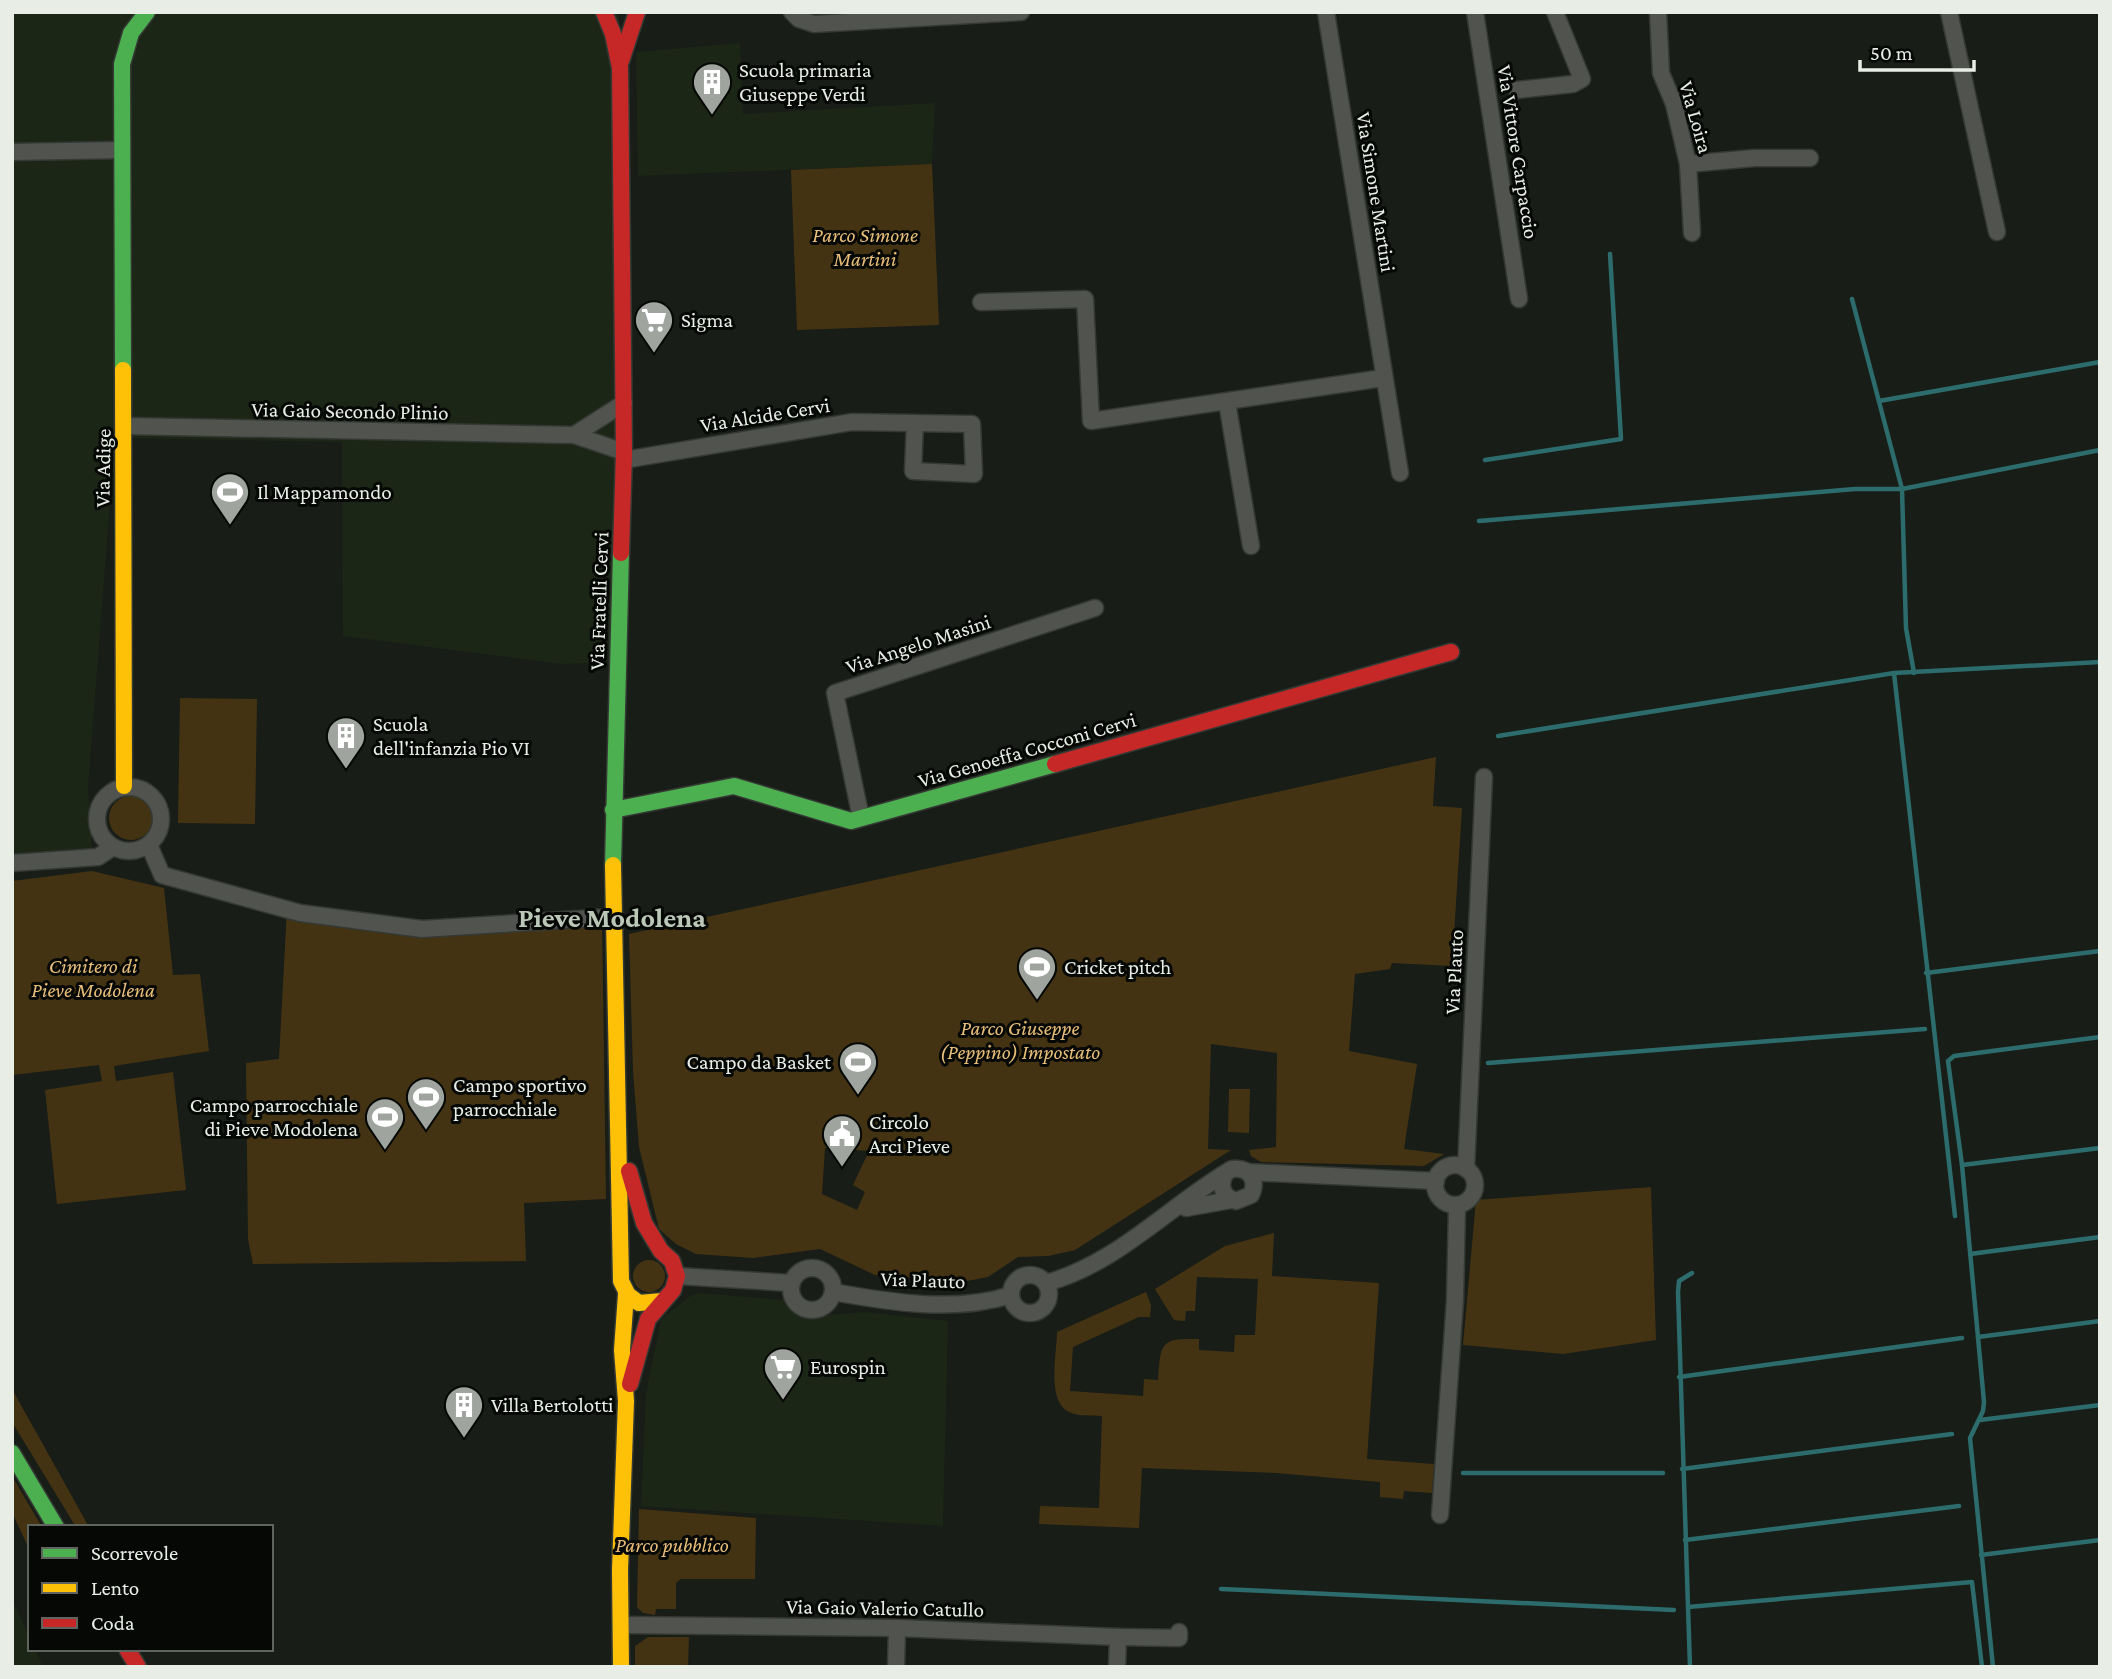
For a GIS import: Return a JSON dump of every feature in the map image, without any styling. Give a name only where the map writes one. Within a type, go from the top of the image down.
[{"type":"main road","name":"Via Adige","points":[[124,786],[125,426],[120,150],[124,48],[146,12]]},
{"type":"main road","name":"Via Fratelli Cervi","points":[[604,12],[613,34],[620,68],[624,403],[612,917],[623,1262],[620,1279],[626,1294],[622,1350],[626,1401],[620,1570],[621,1667]]},
{"type":"main road","name":"Via Fratelli Cervi","points":[[620,68],[637,12]]},
{"type":"main road","name":"Via Genoeffa Cocconi Cervi","points":[[613,810],[734,786],[851,821],[1451,652]]},
{"type":"main road","name":"Via Fratelli Cervi","points":[[619,1136],[644,1223],[661,1251],[672,1261],[677,1276],[673,1290],[648,1319],[626,1401]]},
{"type":"main road","points":[[623,1262],[640,1249],[661,1251]]},
{"type":"main road","points":[[626,1294],[639,1303],[662,1301]]},
{"type":"main road","points":[[12,1453],[55,1525]]},
{"type":"main road","points":[[129,1651],[138,1667]]},
{"type":"street","points":[[792,12],[799,19],[814,24],[1021,12]]},
{"type":"street","name":"Via Simone Martini","points":[[1326,12],[1400,473]]},
{"type":"street","name":"Via Vittore Carpaccio","points":[[1475,12],[1519,299]]},
{"type":"street","points":[[1517,90],[1573,84],[1582,79],[1555,12]]},
{"type":"street","name":"Via Loira","points":[[1658,12],[1661,73],[1674,104],[1688,164],[1692,233]]},
{"type":"street","points":[[1949,12],[1997,232]]},
{"type":"street","points":[[12,152],[120,150]]},
{"type":"street","points":[[1688,164],[1754,158],[1810,158]]},
{"type":"street","points":[[981,302],[1085,299],[1091,421],[1383,379]]},
{"type":"street","points":[[1227,402],[1251,546]]},
{"type":"street","points":[[574,435],[624,403]]},
{"type":"street","name":"Via Alcide Cervi","points":[[624,456],[852,422],[915,423],[972,424],[974,474],[913,471],[915,423]]},
{"type":"street","name":"Via Gaio Secondo Plinio","points":[[125,426],[574,435],[624,456]]},
{"type":"street","name":"Via Angelo Masini","points":[[861,818],[835,693],[1095,608]]},
{"type":"street","name":"Via Plauto","points":[[1440,1515],[1455,1300],[1457,1207],[1474,1191],[1474,1180],[1466,1169],[1484,777]]},
{"type":"street","points":[[124,786],[143,789],[157,801],[161,810],[160,829],[149,845],[132,852],[113,847],[100,832],[97,813],[106,796],[124,786]]},
{"type":"street","points":[[149,845],[162,875],[300,913],[422,929],[612,917]]},
{"type":"street","points":[[20,862],[98,857],[113,847]]},
{"type":"street","name":"Via Plauto","points":[[833,1292],[881,1301],[989,1302],[1011,1295],[1013,1285],[1023,1276],[1034,1275],[1046,1283],[1071,1276],[1167,1215],[1232,1169],[1436,1181],[1449,1166],[1466,1169]]},
{"type":"street","points":[[1248,1172],[1254,1180],[1253,1191]]},
{"type":"street","name":"Via Plauto","points":[[1167,1215],[1195,1205],[1242,1201],[1253,1191],[1281,1180],[1308,1175]]},
{"type":"street","points":[[1224,1176],[1221,1187],[1231,1200]]},
{"type":"street","points":[[1436,1181],[1439,1198],[1457,1207]]},
{"type":"street","points":[[813,1268],[828,1275],[833,1292],[827,1304],[809,1310],[793,1300],[791,1283],[798,1273],[813,1268]]},
{"type":"street","points":[[677,1276],[791,1283]]},
{"type":"street","points":[[1011,1295],[1013,1303],[1023,1312],[1039,1311],[1048,1301],[1046,1283]]},
{"type":"street","name":"Via Gaio Valerio Catullo","points":[[622,1625],[897,1628],[1179,1638],[1179,1632]]},
{"type":"street","points":[[896,1667],[897,1628]]},
{"type":"street","points":[[1117,1667],[1118,1637]]},
{"type":"shaded area","points":[[12,12],[619,12],[624,502],[618,662],[562,664],[343,636],[342,442],[115,438],[88,787],[92,850],[12,858]]},
{"type":"shaded area","points":[[740,43],[743,114],[935,103],[932,164],[638,176],[636,52]]},
{"type":"shaded area","points":[[700,1293],[784,1300],[803,1317],[865,1312],[948,1321],[943,1526],[641,1506],[646,1393],[661,1319],[690,1296]]},
{"type":"shaded area","points":[[14,1604],[28,1634],[28,1651],[36,1651],[43,1667],[12,1667]]},
{"type":"green space","name":"Parco Simone Martini","points":[[932,164],[939,325],[797,330],[791,170]]},
{"type":"green space","points":[[180,698],[257,699],[255,824],[178,823]]},
{"type":"green space","name":"Parco Giuseppe (Peppino) Impostato","points":[[1436,757],[1433,806],[1462,808],[1452,966],[1392,963],[1390,969],[1355,974],[1349,1051],[1417,1064],[1404,1149],[1444,1154],[1424,1166],[1261,1162],[1251,1156],[1249,1150],[1276,1147],[1277,1053],[1211,1044],[1208,1149],[1231,1150],[1075,1250],[1048,1256],[1018,1257],[988,1277],[967,1281],[875,1275],[820,1249],[753,1258],[696,1254],[676,1244],[659,1229],[639,1147],[633,1071],[629,934]],"holes":[[[825,1148],[869,1151],[853,1185],[865,1192],[857,1210],[822,1194]]]},
{"type":"green space","points":[[131,796],[147,802],[153,818],[147,834],[131,840],[115,834],[109,818],[115,802]]},
{"type":"green space","name":"Cimitero di Pieve Modolena","points":[[92,871],[164,888],[173,975],[200,974],[209,1051],[114,1066],[116,1081],[173,1072],[186,1190],[57,1204],[45,1090],[102,1081],[99,1065],[12,1075],[12,881]]},
{"type":"green space","name":"Campo sportivo parrocchiale","points":[[287,909],[422,929],[602,918],[606,1199],[524,1203],[526,1261],[253,1264],[248,1239],[246,1063],[279,1059]]},
{"type":"green space","points":[[1229,1089],[1250,1089],[1249,1133],[1228,1132]]},
{"type":"green space","points":[[1651,1187],[1656,1340],[1563,1354],[1463,1345],[1476,1200]]},
{"type":"green space","points":[[1274,1233],[1272,1276],[1379,1283],[1367,1459],[1434,1464],[1432,1493],[1404,1491],[1403,1499],[1380,1497],[1380,1482],[1276,1473],[1142,1468],[1139,1528],[1039,1524],[1040,1506],[1099,1508],[1102,1416],[1069,1412],[1057,1398],[1054,1375],[1057,1332],[1146,1292],[1151,1305],[1150,1317],[1139,1317],[1073,1347],[1070,1391],[1143,1396],[1144,1379],[1158,1380],[1162,1351],[1169,1342],[1199,1339],[1199,1350],[1234,1352],[1235,1335],[1255,1335],[1258,1279],[1197,1277],[1195,1311],[1186,1311],[1185,1321],[1174,1320],[1155,1289],[1225,1246]]},
{"type":"green space","points":[[649,1260],[661,1264],[665,1276],[661,1288],[649,1292],[637,1288],[633,1276],[637,1264]]},
{"type":"green space","points":[[12,1389],[88,1525],[75,1525],[12,1422]]},
{"type":"green space","points":[[12,1476],[41,1525],[28,1525],[28,1547],[12,1512]]},
{"type":"green space","name":"Parco pubblico","points":[[639,1509],[756,1518],[755,1579],[681,1579],[676,1583],[676,1609],[656,1609],[655,1615],[643,1613],[637,1607]]},
{"type":"green space","points":[[648,1637],[689,1637],[688,1667],[635,1667],[635,1646]]},
{"type":"waterway","points":[[1485,460],[1621,439],[1610,254]]},
{"type":"waterway","points":[[1852,299],[1902,489],[2100,450]]},
{"type":"waterway","points":[[1879,401],[2100,362]]},
{"type":"waterway","points":[[1479,521],[1855,489],[1902,489],[1906,628],[1914,673]]},
{"type":"waterway","points":[[1498,736],[1894,673],[2100,662]]},
{"type":"waterway","points":[[1894,673],[1955,1216]]},
{"type":"waterway","points":[[1926,973],[2100,951]]},
{"type":"waterway","points":[[1488,1063],[1925,1029]]},
{"type":"waterway","points":[[1993,1667],[1970,1438],[1983,1411],[1984,1402],[1962,1165],[1948,1061],[1954,1056],[2100,1037]]},
{"type":"waterway","points":[[1962,1165],[2100,1148]]},
{"type":"waterway","points":[[1970,1254],[2100,1237]]},
{"type":"waterway","points":[[1692,1273],[1679,1281],[1678,1292],[1688,1607],[1972,1582],[1982,1667]]},
{"type":"waterway","points":[[1978,1337],[2100,1321]]},
{"type":"waterway","points":[[1679,1377],[1962,1338]]},
{"type":"waterway","points":[[1980,1420],[2100,1405]]},
{"type":"waterway","points":[[1682,1469],[1952,1434]]},
{"type":"waterway","points":[[1463,1473],[1663,1473]]},
{"type":"waterway","points":[[1685,1540],[1959,1506]]},
{"type":"waterway","points":[[1981,1555],[2100,1540]]},
{"type":"waterway","points":[[1221,1589],[1674,1610]]},
{"type":"waterway","points":[[1688,1607],[1690,1667]]},
{"type":"traffic: fast","points":[[123,370],[122,64],[131,33],[147,12]]},
{"type":"traffic: fast","points":[[613,865],[621,553]]},
{"type":"traffic: fast","points":[[613,810],[734,786],[851,821],[1055,764]]},
{"type":"traffic: fast","points":[[12,1453],[55,1525]]},
{"type":"traffic: slow","points":[[123,370],[124,786]]},
{"type":"traffic: slow","points":[[613,865],[621,1281],[628,1295],[639,1303],[662,1301]]},
{"type":"traffic: slow","points":[[621,1667],[620,1570],[626,1401],[622,1350],[626,1294]]},
{"type":"traffic: jam","points":[[604,12],[613,34],[620,68],[624,452],[621,553]]},
{"type":"traffic: jam","points":[[621,61],[637,12]]},
{"type":"traffic: jam","points":[[1055,764],[1451,652]]},
{"type":"traffic: jam","points":[[629,1171],[644,1223],[661,1251],[672,1261],[677,1276],[673,1290],[648,1319],[630,1384]]},
{"type":"traffic: jam","points":[[128,1651],[138,1667]]},
{"type":"place","name":"Scuola primaria Giuseppe Verdi","points":[[712,116]]},
{"type":"place","name":"Sigma","points":[[654,354]]},
{"type":"place","name":"Il Mappamondo","points":[[230,526]]},
{"type":"place","name":"Scuola dell'infanzia Pio VI","points":[[346,770]]},
{"type":"place","name":"Cricket pitch","points":[[1037,1001]]},
{"type":"place","name":"Campo da Basket","points":[[858,1096]]},
{"type":"place","name":"Campo sportivo parrocchiale","points":[[426,1131]]},
{"type":"place","name":"Campo parrocchiale di Pieve Modolena","points":[[385,1151]]},
{"type":"place","name":"Circolo Arci Pieve","points":[[842,1168]]},
{"type":"place","name":"Eurospin","points":[[783,1401]]},
{"type":"place","name":"Villa Bertolotti","points":[[464,1439]]},
{"type":"district","name":"Pieve Modolena","points":[[612,917]]}]
